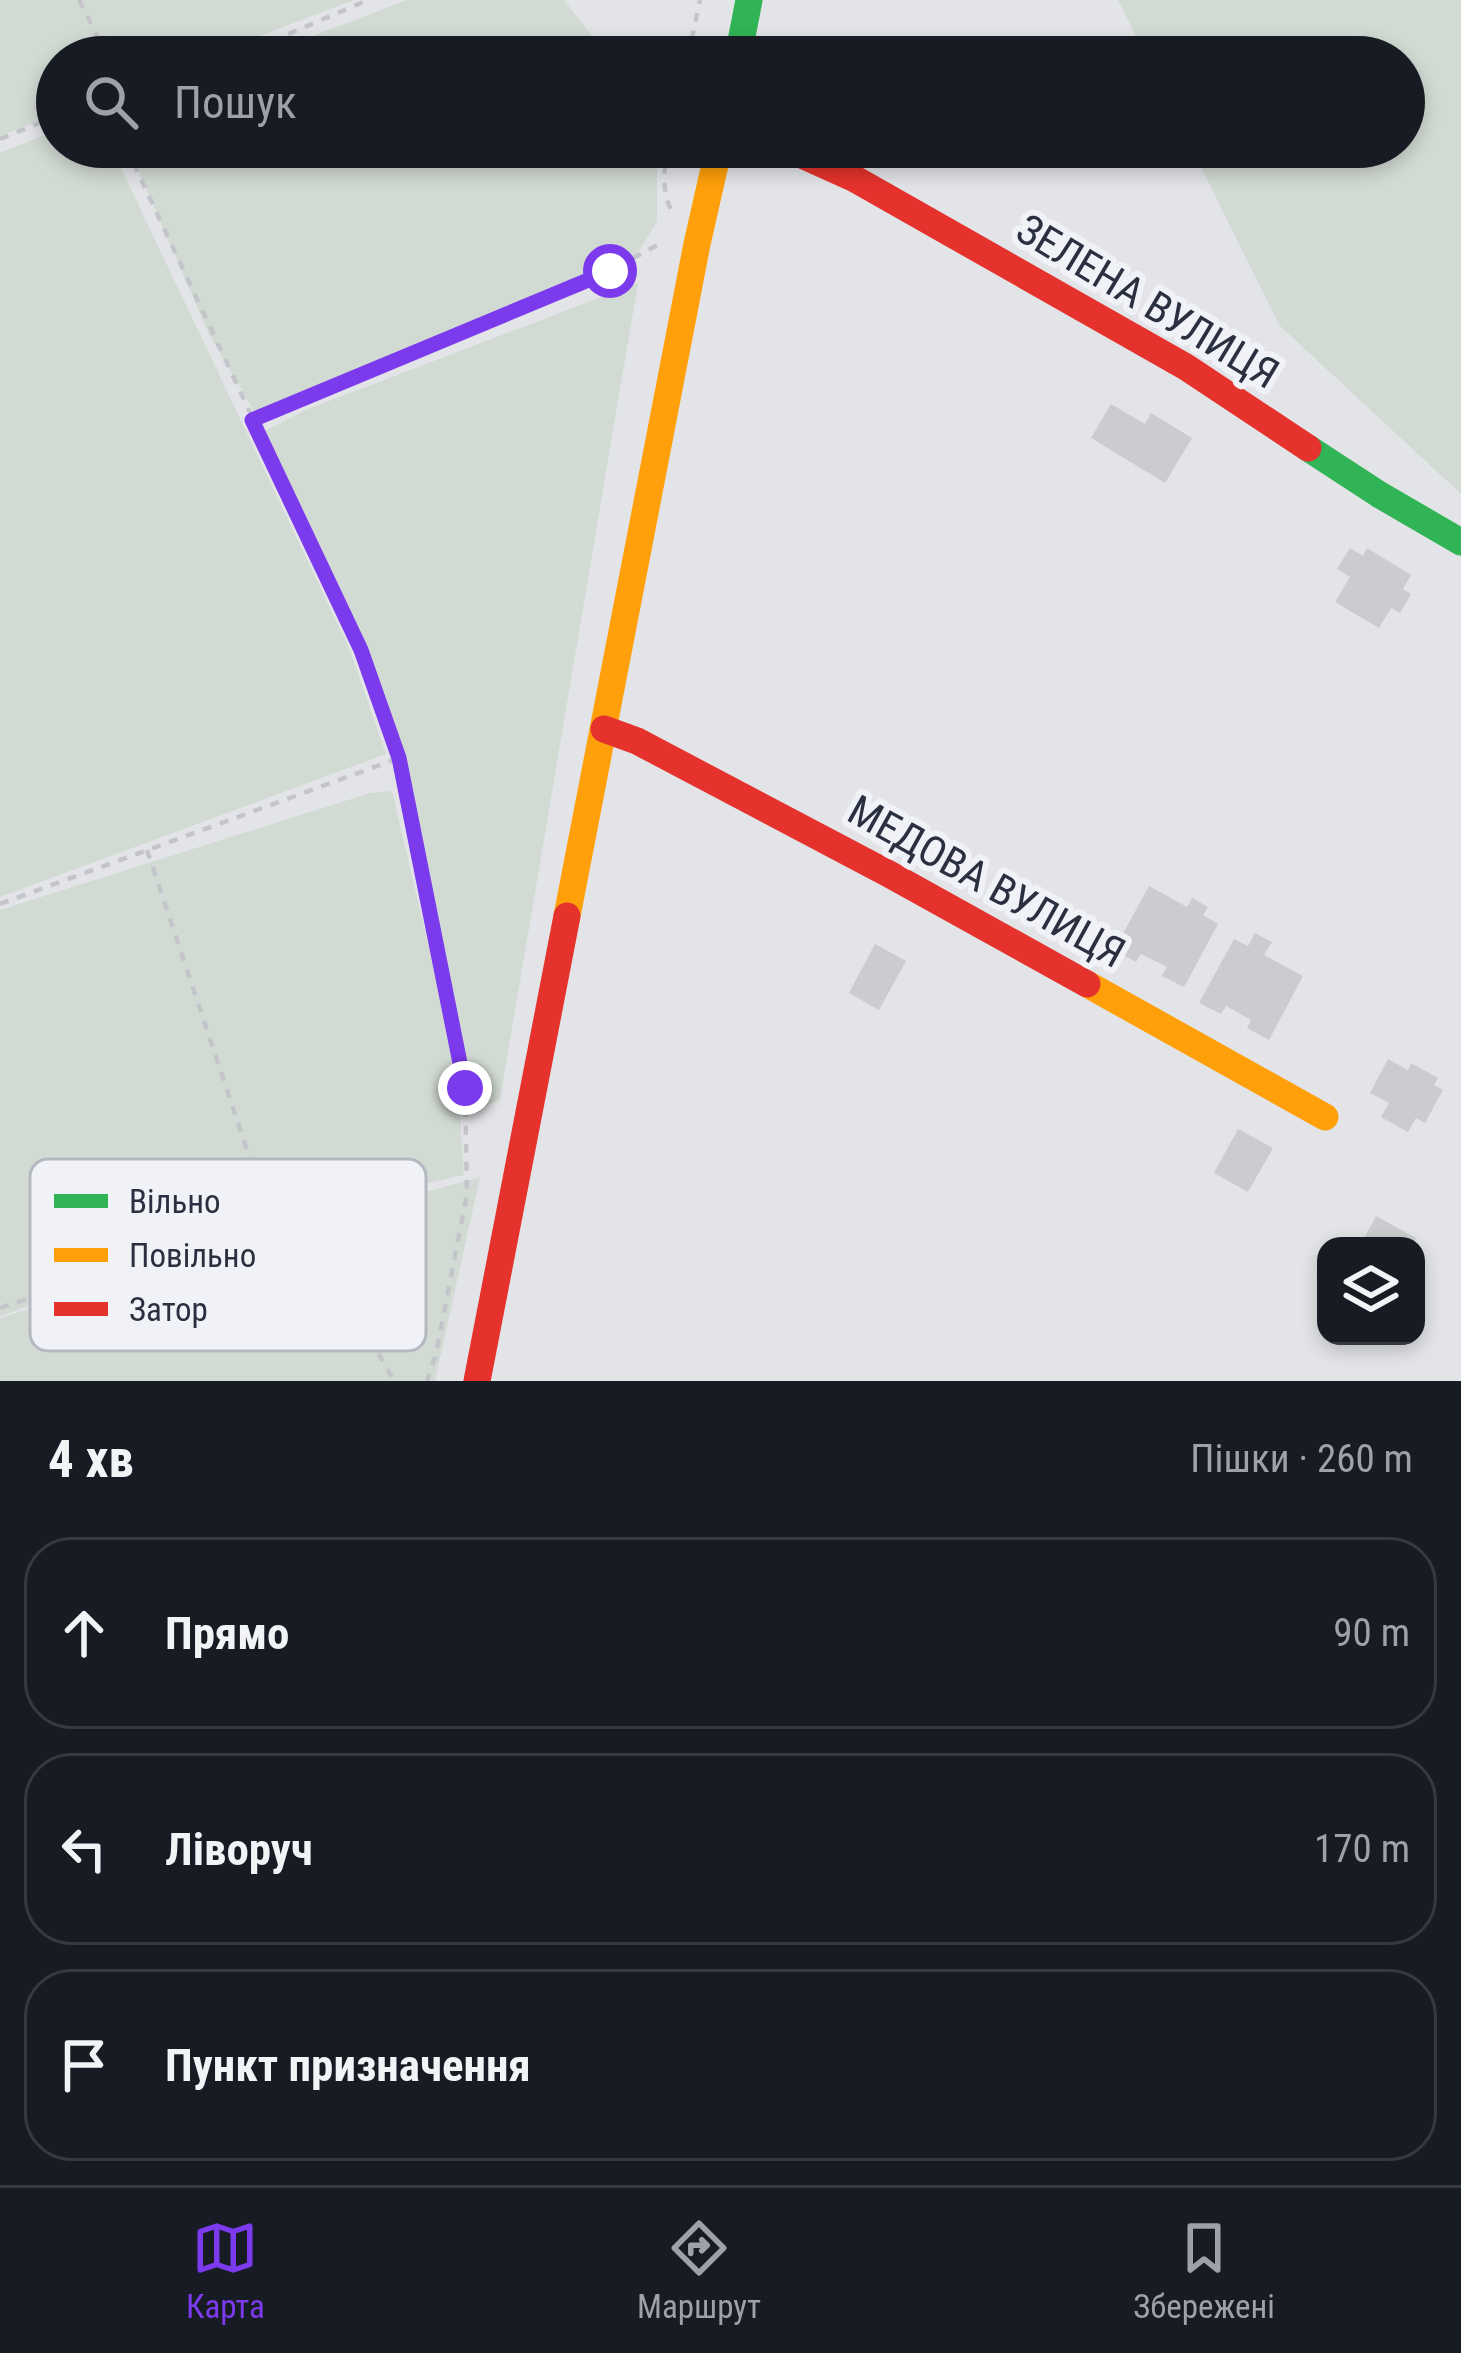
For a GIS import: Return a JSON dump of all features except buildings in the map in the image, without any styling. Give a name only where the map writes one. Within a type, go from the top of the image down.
[{"type":"street","points":[[742,36],[749,0]]},
{"type":"street","points":[[477,1381],[714,168]]},
{"type":"street","name":"ЗЕЛЕНА ВУЛИЦЯ","points":[[831,168],[1186,367],[1380,495],[1461,542]]},
{"type":"street","name":"МЕДОВА ВУЛИЦЯ","points":[[604,728],[638,741],[890,874],[1325,1117]]},
{"type":"path","points":[[80,0],[98,36]]},
{"type":"path","points":[[284,36],[368,0]]},
{"type":"path","points":[[692,36],[700,0]]},
{"type":"path","points":[[0,139],[36,124]]},
{"type":"path","points":[[136,168],[361,650],[399,758],[465,1088],[467,1194],[427,1381]]},
{"type":"path","points":[[252,420],[610,271],[665,240]]},
{"type":"path","points":[[0,904],[399,758]]},
{"type":"path","points":[[147,850],[249,1159]]},
{"type":"path","points":[[0,1308],[30,1298]]},
{"type":"path","points":[[377,1351],[394,1381]]},
{"type":"shaded area","points":[[0,0],[354,0],[260,36],[36,36],[36,122],[0,136]]},
{"type":"shaded area","points":[[407,0],[564,0],[592,36],[313,36]]},
{"type":"shaded area","points":[[1118,0],[1461,0],[1461,494],[1279,325],[1201,168],[1425,168],[1425,36],[1136,36]]},
{"type":"shaded area","points":[[36,138],[36,168],[121,168],[350,650],[386,754],[0,897],[0,153]]},
{"type":"shaded area","points":[[137,168],[657,168],[657,222],[637,254],[258,418],[209,334]]},
{"type":"shaded area","points":[[638,283],[500,1100],[468,1112],[391,722],[255,436],[308,409]]},
{"type":"shaded area","points":[[392,791],[457,1067],[464,1175],[426,1183],[426,1159],[30,1159],[30,1306],[0,1316],[0,910],[370,793]]},
{"type":"shaded area","points":[[480,1177],[435,1381],[0,1381],[0,1318],[30,1309],[30,1351],[426,1351],[426,1192]]},
{"type":"traffic: fast","points":[[742,36],[749,0]]},
{"type":"traffic: fast","points":[[1308,448],[1461,542]]},
{"type":"traffic: slow","points":[[567,916],[714,168]]},
{"type":"traffic: slow","points":[[1087,984],[1325,1117]]},
{"type":"traffic: jam","points":[[831,168],[1186,367],[1308,448]]},
{"type":"traffic: jam","points":[[604,729],[637,741],[889,874],[1087,984]]},
{"type":"traffic: jam","points":[[477,1381],[567,916]]},
{"type":"route","points":[[465,1088],[399,758],[361,650],[252,420],[610,271]]}]
